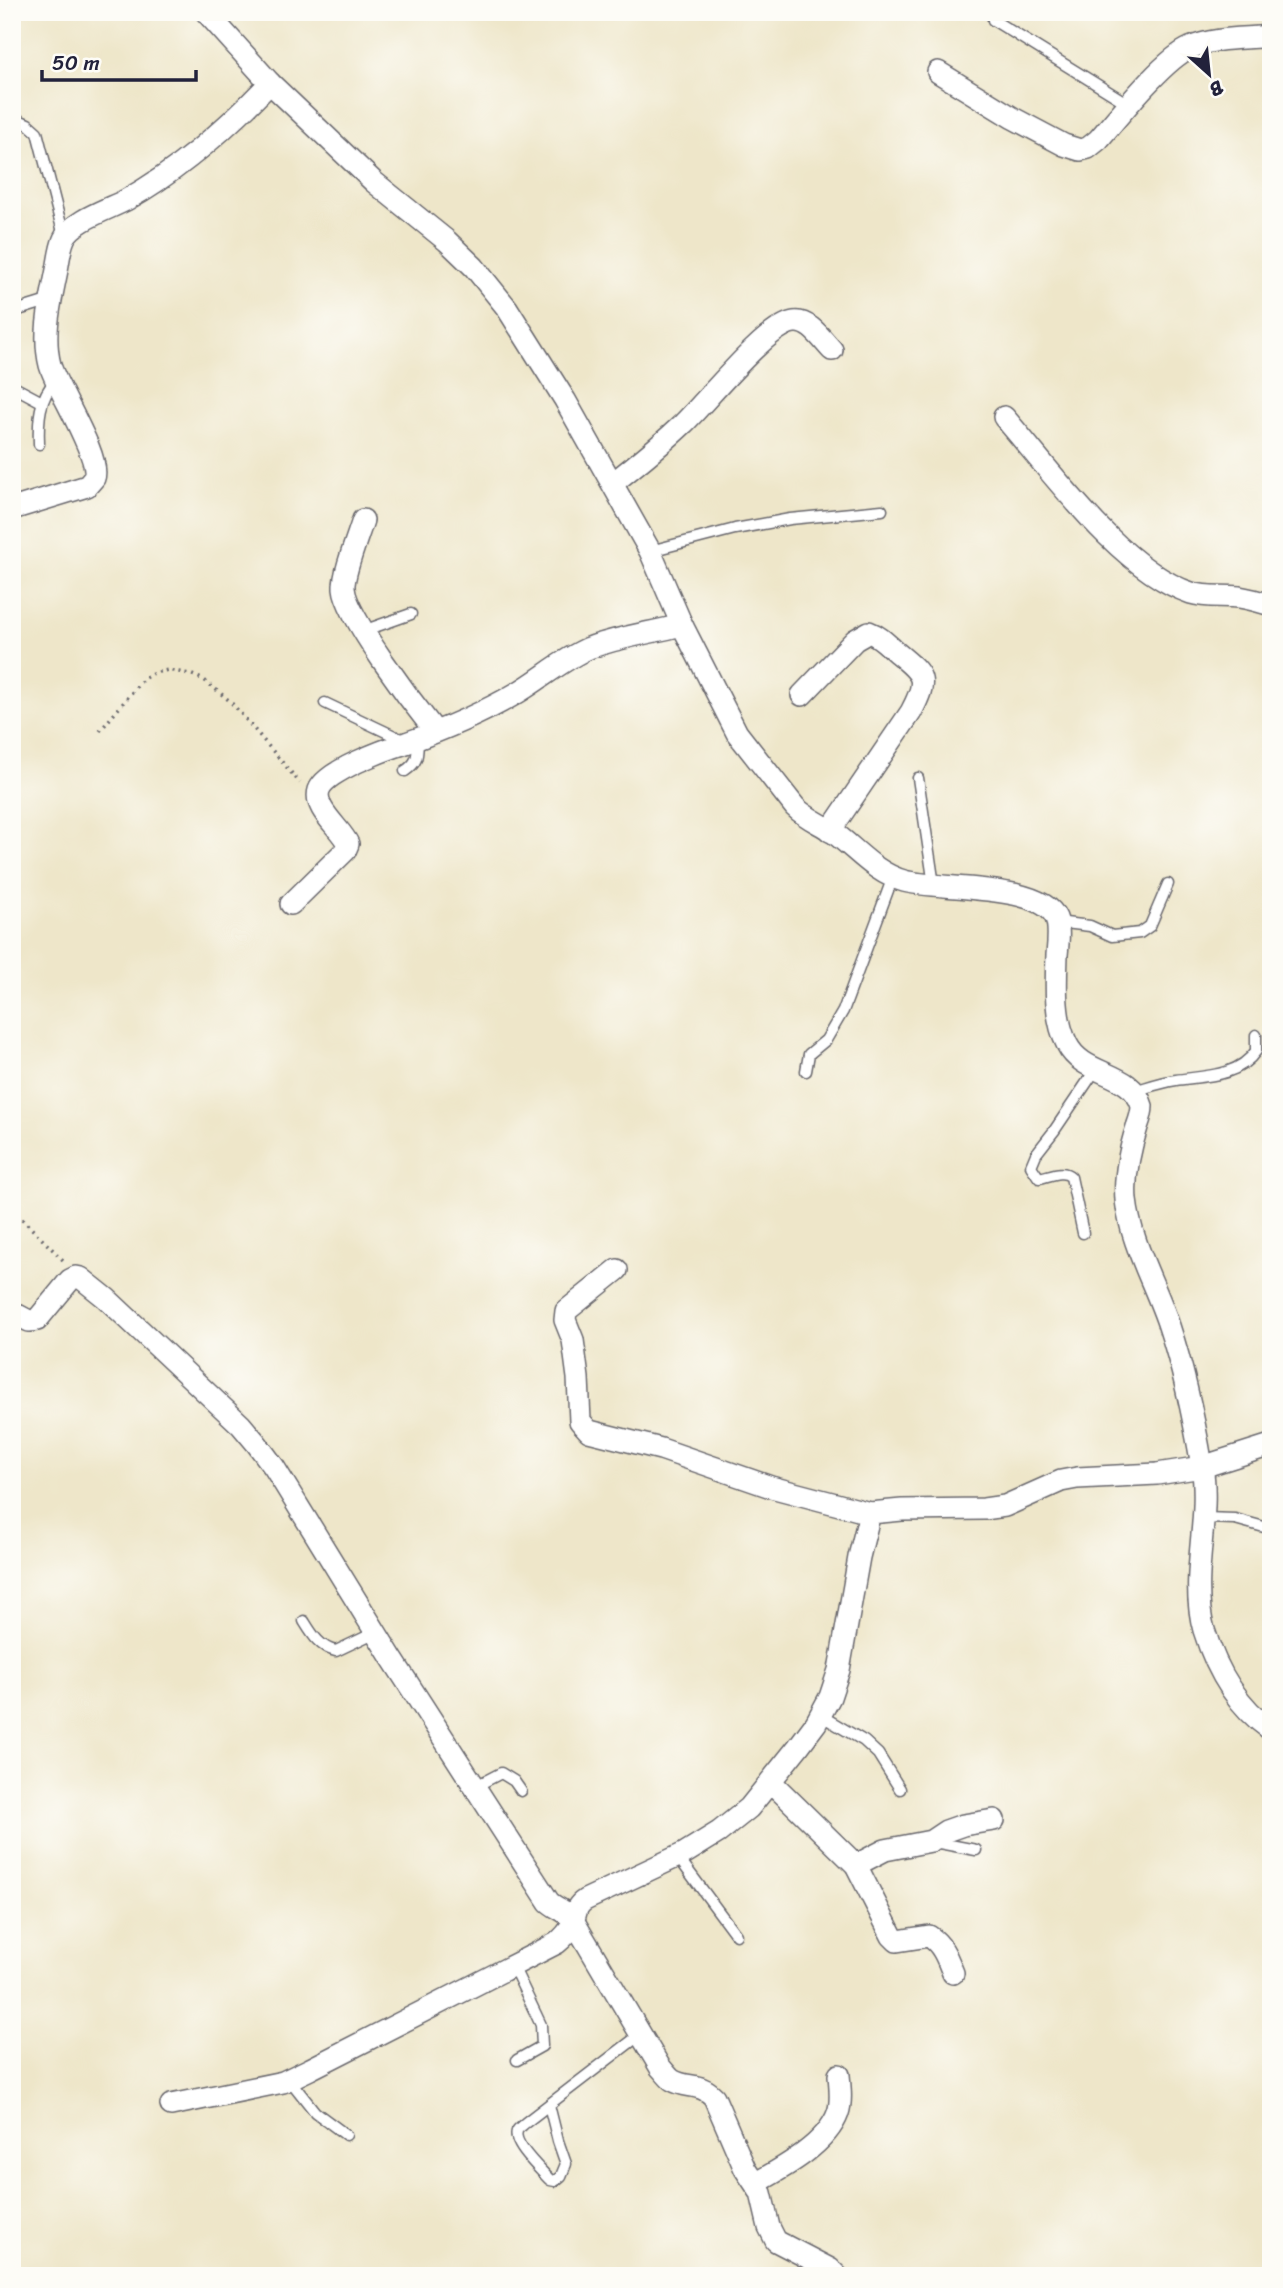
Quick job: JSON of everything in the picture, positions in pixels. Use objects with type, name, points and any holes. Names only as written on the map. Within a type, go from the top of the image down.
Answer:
[{"type":"street","points":[[206,12],[270,83],[374,183],[447,241],[474,267],[507,308],[565,401],[650,551],[682,625],[737,733],[795,807],[892,877],[906,882],[1025,896],[1048,908],[1057,922],[1057,989],[1061,1031],[1073,1054],[1083,1063],[1117,1078],[1134,1091],[1141,1101],[1142,1111],[1126,1179],[1130,1220],[1151,1284],[1169,1325],[1185,1384],[1202,1467],[1204,1518],[1200,1579],[1201,1618],[1213,1656],[1229,1687],[1271,1730]]},
{"type":"street","points":[[938,72],[1013,118],[1064,145],[1080,150],[1088,148],[1098,140],[1168,63],[1189,48],[1209,42],[1271,36]]},
{"type":"street","points":[[12,509],[87,486],[94,478],[95,468],[83,435],[50,364],[47,338],[51,300],[65,237],[78,223],[146,189],[179,167],[246,109],[270,83]]},
{"type":"street","points":[[613,483],[682,425],[734,368],[780,328],[793,322],[806,323],[832,350]]},
{"type":"street","points":[[1004,417],[1078,503],[1128,555],[1167,582],[1191,593],[1239,597],[1271,605]]},
{"type":"street","points":[[363,520],[344,587],[348,604],[419,737]]},
{"type":"street","points":[[291,904],[345,851],[348,844],[319,804],[318,794],[321,786],[347,767],[385,748],[461,721],[515,694],[585,650],[608,641],[682,625]]},
{"type":"street","points":[[802,695],[855,640],[869,632],[877,635],[914,666],[920,675],[921,694],[911,712],[830,831]]},
{"type":"street","points":[[617,1270],[566,1311],[565,1320],[573,1340],[580,1420],[585,1428],[598,1434],[661,1449],[771,1487],[870,1513],[984,1509],[1005,1506],[1061,1481],[1157,1474],[1202,1467],[1271,1445]]},
{"type":"street","points":[[12,1312],[29,1321],[37,1320],[70,1280],[81,1278],[106,1298],[241,1425],[274,1467],[549,1902],[558,1910],[569,1914],[573,1920],[660,2067],[672,2080],[708,2090],[714,2097],[745,2169],[756,2183],[776,2241],[830,2269],[837,2276]]},
{"type":"street","points":[[172,2105],[253,2090],[289,2079],[513,1966],[564,1937],[578,1904],[678,1857],[737,1818],[771,1782],[830,1697],[839,1670],[859,1557],[870,1513]]},
{"type":"street","points":[[771,1782],[856,1865],[892,1936],[897,1941],[929,1936],[945,1952],[953,1973]]},
{"type":"street","points":[[856,1865],[886,1850],[931,1841],[962,1825],[994,1820]]},
{"type":"street","points":[[756,2183],[791,2163],[812,2146],[834,2122],[839,2110],[839,2075]]},
{"type":"lane","points":[[993,20],[1130,104]]},
{"type":"lane","points":[[12,117],[28,124],[37,132],[65,237]]},
{"type":"lane","points":[[12,312],[51,300]]},
{"type":"lane","points":[[39,444],[38,426],[42,402],[56,380]]},
{"type":"lane","points":[[12,386],[42,402]]},
{"type":"lane","points":[[650,551],[735,529],[882,510]]},
{"type":"lane","points":[[363,631],[411,614]]},
{"type":"lane","points":[[325,703],[419,737],[415,764],[405,771]]},
{"type":"lane","points":[[918,778],[934,885]]},
{"type":"lane","points":[[806,1071],[809,1054],[825,1040],[843,1011],[892,877]]},
{"type":"lane","points":[[1057,922],[1090,926],[1112,936],[1140,933],[1150,926],[1168,884]]},
{"type":"lane","points":[[1134,1091],[1152,1085],[1237,1069],[1256,1051],[1256,1035]]},
{"type":"lane","points":[[1083,1233],[1071,1177],[1060,1172],[1039,1178],[1031,1166],[1036,1154],[1096,1069]]},
{"type":"lane","points":[[1204,1518],[1235,1519],[1264,1527]]},
{"type":"lane","points":[[304,1621],[323,1647],[330,1650],[336,1650],[376,1632]]},
{"type":"lane","points":[[820,1715],[864,1741],[878,1754],[900,1789]]},
{"type":"lane","points":[[476,1786],[501,1773],[514,1781],[521,1791]]},
{"type":"lane","points":[[931,1841],[976,1850]]},
{"type":"lane","points":[[678,1857],[736,1935]]},
{"type":"lane","points":[[513,1966],[541,2025],[542,2036],[542,2046],[517,2060]]},
{"type":"lane","points":[[549,2105],[566,2164],[564,2172],[555,2181],[550,2180],[519,2144],[517,2129],[641,2034]]},
{"type":"lane","points":[[289,2079],[315,2112],[346,2135]]},
{"type":"path","points":[[100,731],[143,679],[168,670],[190,674],[204,680],[230,701],[297,781],[304,785],[321,786]]},
{"type":"path","points":[[12,1209],[81,1278]]}]
